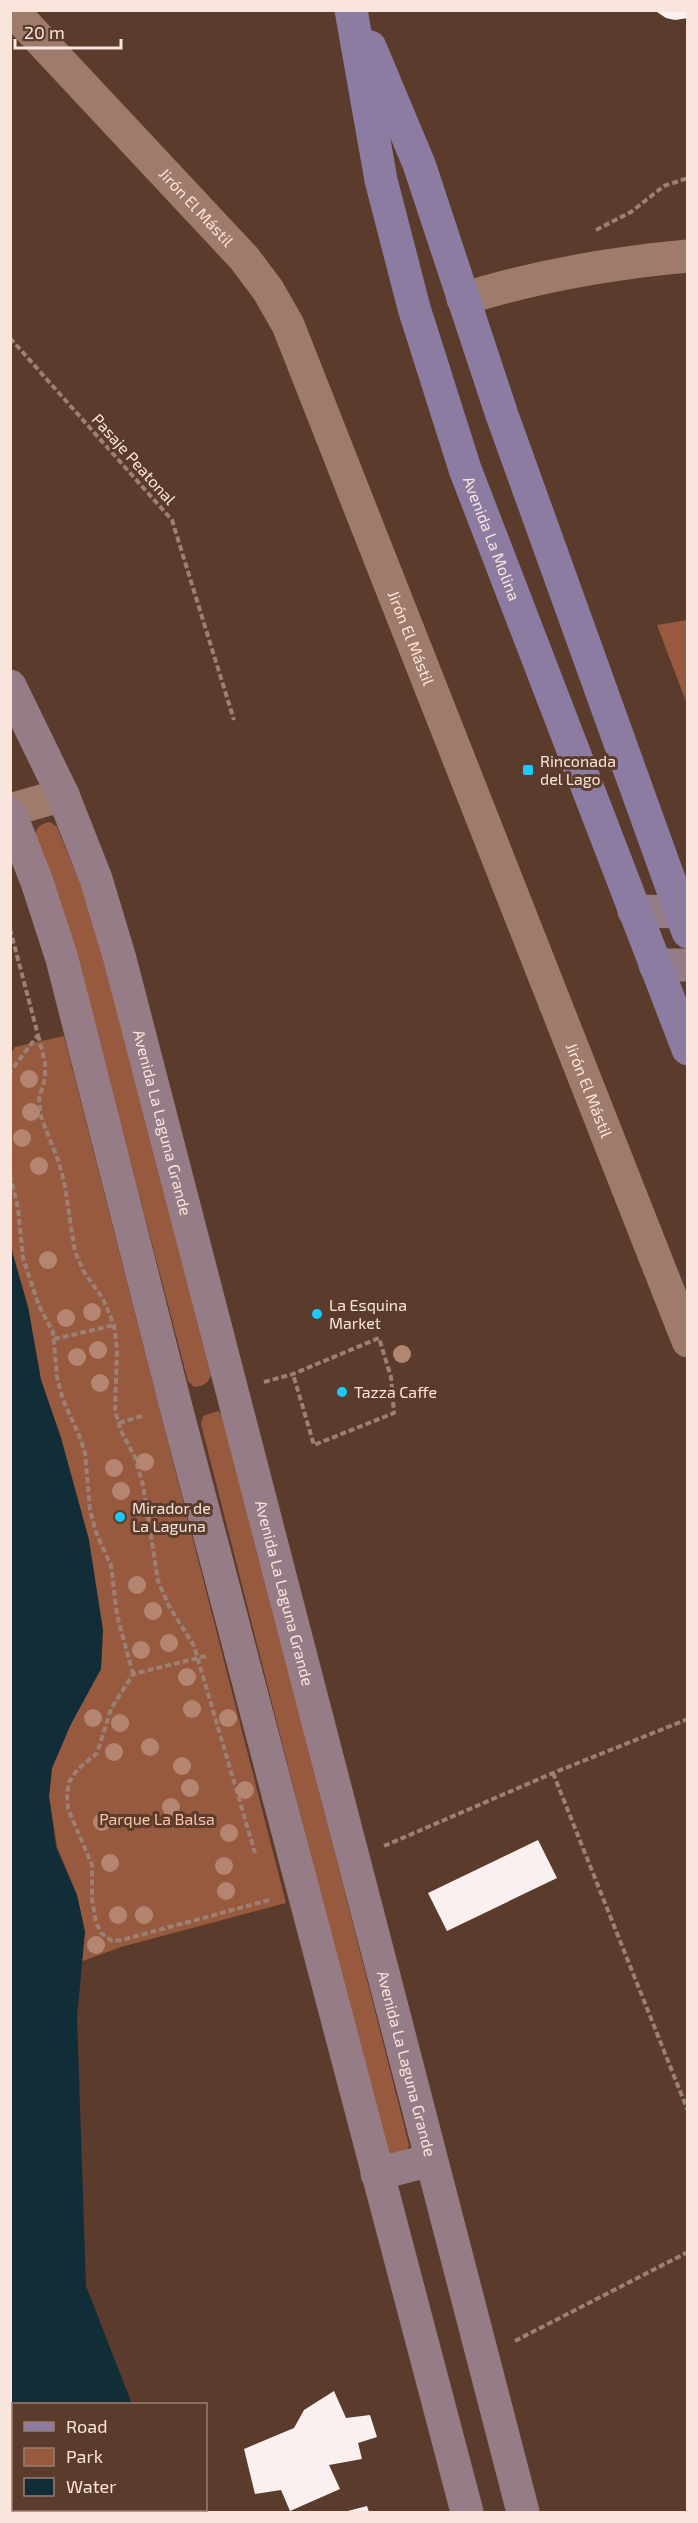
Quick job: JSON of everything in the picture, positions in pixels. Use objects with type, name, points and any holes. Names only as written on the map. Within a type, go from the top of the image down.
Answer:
[{"type":"main road","name":"Avenida La Molina","points":[[352,10],[381,71],[419,164],[502,415],[685,919]]},
{"type":"main road","name":"Avenida La Molina","points":[[352,10],[381,180],[417,319],[465,469],[687,1049]]},
{"type":"street","name":"Jirón El Mástil","points":[[12,10],[244,258],[268,290],[288,326],[687,1341]]},
{"type":"street","points":[[463,299],[502,287],[577,271],[687,256]]},
{"type":"street","name":"Avenida La Laguna Grande","points":[[10,686],[63,795],[96,879],[120,959],[523,2512]]},
{"type":"street","points":[[63,795],[10,811],[37,882],[62,959],[239,1647],[466,2512]]},
{"type":"street","points":[[634,911],[685,919]]},
{"type":"street","points":[[655,965],[687,965]]},
{"type":"street","points":[[377,2174],[431,2160]]},
{"type":"path","points":[[593,231],[631,212],[664,186],[687,177]]},
{"type":"path","name":"Pasaje Peatonal","points":[[10,338],[172,520],[234,720]]},
{"type":"path","points":[[10,929],[45,1062],[45,1079],[39,1098],[41,1117],[64,1181],[75,1252],[84,1272],[103,1299],[114,1325],[117,1350],[115,1411],[135,1457],[143,1485],[158,1581],[198,1658],[256,1858]]},
{"type":"path","points":[[10,1072],[38,1035]]},
{"type":"path","points":[[10,1175],[18,1208],[23,1258],[36,1298],[54,1339],[57,1377],[63,1400],[80,1435],[85,1453],[90,1510],[96,1532],[111,1566],[117,1615],[133,1674]]},
{"type":"path","points":[[54,1339],[153,1315]]},
{"type":"path","points":[[256,1385],[293,1374],[379,1338],[391,1377],[394,1413],[314,1444],[293,1374]]},
{"type":"path","points":[[119,1423],[150,1414]]},
{"type":"path","points":[[239,1647],[133,1674],[111,1709],[97,1753],[69,1782],[68,1809],[93,1865],[92,1899],[96,1922],[101,1933],[112,1941],[122,1940],[303,1891]]},
{"type":"path","points":[[353,1859],[553,1773],[687,1719]]},
{"type":"path","points":[[553,1773],[687,2112]]},
{"type":"path","points":[[267,1889],[270,1900]]},
{"type":"path","points":[[482,2358],[687,2252]]},
{"type":"green space","points":[[688,620],[687,704],[657,625]]},
{"type":"green space","points":[[50,822],[57,827],[82,888],[103,954],[211,1375],[207,1382],[200,1386],[194,1387],[188,1381],[78,961],[35,837],[39,826]]},
{"type":"green space","name":"Parque La Balsa","points":[[64,1036],[286,1903],[121,1947],[80,1962],[85,1932],[77,1895],[57,1847],[49,1796],[52,1768],[70,1726],[89,1540],[61,1438],[41,1380],[28,1307],[11,1246],[10,1055],[15,1047]]},
{"type":"green space","points":[[218,1411],[224,1417],[409,2145],[407,2152],[392,2156],[386,2151],[201,1424],[203,1416]]},
{"type":"water","points":[[10,1246],[28,1307],[41,1380],[61,1438],[89,1540],[103,1630],[101,1669],[70,1726],[52,1768],[49,1796],[56,1847],[77,1895],[85,1932],[77,2017],[86,2286],[132,2403],[12,2403],[12,2511],[160,2512],[11,2512]]},
{"type":"building","points":[[654,10],[688,10],[688,18],[675,20],[666,18]]},
{"type":"building","points":[[538,1840],[557,1878],[447,1931],[428,1893]]},
{"type":"building","points":[[334,2391],[346,2418],[370,2415],[377,2437],[358,2443],[362,2459],[329,2465],[340,2489],[290,2511],[281,2490],[255,2494],[244,2449],[294,2428],[304,2410]]},
{"type":"building","points":[[367,2506],[369,2512],[344,2512]]},
{"type":"place","name":"Rinconada del Lago","points":[[528,770]]},
{"type":"place","name":"La Esquina Market","points":[[317,1314]]},
{"type":"place","name":"Tazza Caffe","points":[[342,1392]]},
{"type":"place","name":"Mirador de La Laguna","points":[[120,1517]]}]
